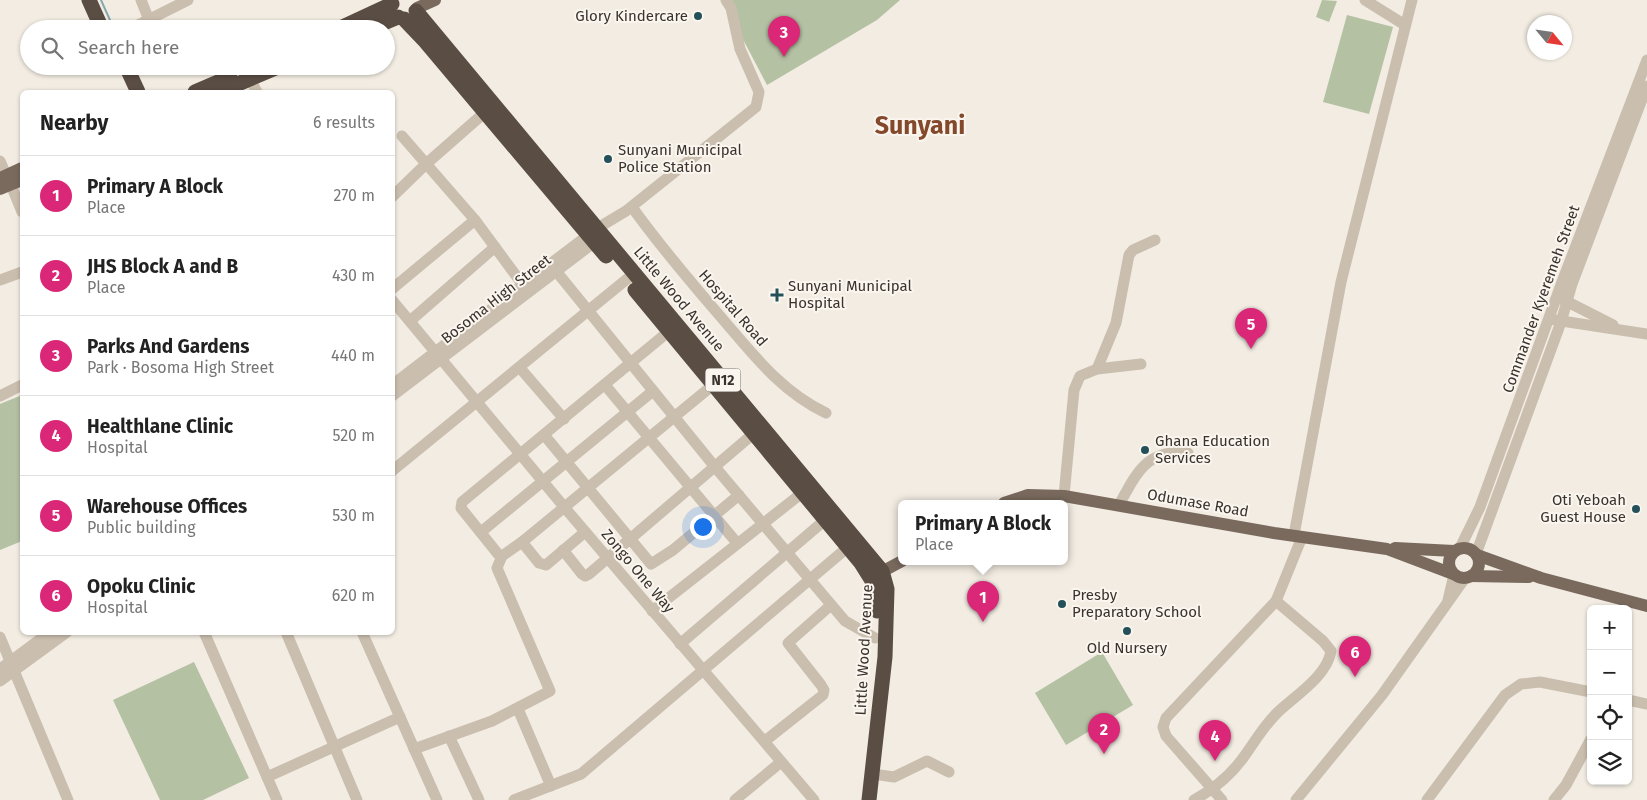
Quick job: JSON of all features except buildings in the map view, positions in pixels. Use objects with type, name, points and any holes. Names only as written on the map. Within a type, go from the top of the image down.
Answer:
[{"type":"highway","points":[[89,0],[98,20]]},
{"type":"highway","points":[[97,0],[105,20]]},
{"type":"highway","points":[[364,20],[402,7]]},
{"type":"highway","points":[[382,20],[402,7]]},
{"type":"highway","name":"Little Wood Avenue","points":[[402,7],[424,40],[489,108],[877,574],[887,589],[884,657],[869,800]]},
{"type":"highway","points":[[122,75],[129,90]]},
{"type":"highway","points":[[130,75],[137,90]]},
{"type":"highway","points":[[204,90],[254,79]]},
{"type":"highway","points":[[225,90],[254,79]]},
{"type":"highway","name":"Little Wood Avenue","points":[[595,236],[626,280],[668,332],[683,340]]},
{"type":"highway","name":"Little Wood Avenue","points":[[698,358],[713,385],[753,434],[848,547],[877,574],[878,602],[860,800]]},
{"type":"main road","points":[[402,7],[436,0]]},
{"type":"main road","points":[[8,181],[20,170]]},
{"type":"main road","name":"Odumase Road","points":[[1013,500],[1028,495],[1064,496],[1298,536],[1387,549],[1461,576],[1541,578]]},
{"type":"main road","name":"Odumase Road","points":[[1387,549],[1409,547],[1457,550]]},
{"type":"main road","points":[[1469,548],[1476,554],[1478,567],[1461,576],[1449,560],[1457,550],[1469,548]]},
{"type":"main road","name":"Odumase Road","points":[[1476,554],[1619,604],[1647,606]]},
{"type":"main road","points":[[877,574],[898,563]]},
{"type":"street","points":[[141,0],[149,20],[173,3],[188,0]]},
{"type":"street","name":"Bosoma High Street","points":[[395,383],[440,356],[556,271],[614,220],[756,107],[759,92],[740,49],[731,8],[726,0]]},
{"type":"street","points":[[1365,0],[1405,25]]},
{"type":"street","points":[[1222,800],[1166,736],[1163,727],[1166,718],[1276,601],[1298,536],[1340,282],[1412,0]]},
{"type":"street","name":"Commander Kyeremeh Street","points":[[1476,554],[1560,322],[1562,299],[1644,76],[1647,60]]},
{"type":"street","name":"Commander Kyeremeh Street","points":[[1457,550],[1480,507],[1549,318],[1562,299],[1647,86]]},
{"type":"street","points":[[395,194],[489,108]]},
{"type":"street","points":[[402,136],[475,220],[523,285]]},
{"type":"street","points":[[0,161],[20,208]]},
{"type":"street","name":"Hospital Road","points":[[632,206],[670,258],[759,361],[792,394],[804,403],[826,413]]},
{"type":"street","points":[[395,287],[475,220]]},
{"type":"street","name":"Bosoma High Street","points":[[395,394],[523,285],[595,236]]},
{"type":"street","points":[[1097,369],[1116,323],[1129,255],[1133,250],[1155,240]]},
{"type":"street","points":[[410,320],[495,247]]},
{"type":"street","points":[[556,271],[738,495],[810,578],[844,622],[875,638]]},
{"type":"street","points":[[0,280],[20,273]]},
{"type":"street","points":[[395,469],[478,403],[626,280]]},
{"type":"street","points":[[1562,299],[1619,328]]},
{"type":"street","name":"Zongo One Way","points":[[395,303],[585,532],[814,800]]},
{"type":"street","points":[[1549,318],[1560,322],[1619,328],[1647,334]]},
{"type":"street","points":[[502,556],[461,508],[462,502],[522,455],[668,332]]},
{"type":"street","points":[[1064,496],[1074,390],[1080,376],[1097,369],[1140,364]]},
{"type":"street","points":[[520,368],[564,419]]},
{"type":"street","points":[[605,384],[737,543]]},
{"type":"street","points":[[414,749],[518,709],[550,691],[497,568],[502,556],[565,508],[673,416],[713,385]]},
{"type":"street","points":[[0,396],[20,386]]},
{"type":"street","points":[[481,532],[653,391]]},
{"type":"street","points":[[563,550],[585,576],[753,434]]},
{"type":"street","points":[[545,436],[651,564],[673,550],[738,495]]},
{"type":"street","points":[[1120,506],[1144,463],[1170,451],[1188,453]]},
{"type":"street","points":[[652,611],[802,492]]},
{"type":"street","points":[[680,644],[825,520]]},
{"type":"street","points":[[522,542],[543,565],[585,532]]},
{"type":"street","points":[[514,800],[581,774],[848,547]]},
{"type":"street","points":[[1296,800],[1382,695],[1448,600],[1457,591],[1461,576]]},
{"type":"street","points":[[1194,800],[1213,790],[1243,758],[1275,715],[1318,674],[1330,657],[1331,651],[1323,641],[1276,601]]},
{"type":"street","points":[[764,741],[823,695],[824,690],[821,685],[788,644],[831,605]]},
{"type":"street","points":[[0,681],[13,665],[47,635]]},
{"type":"street","points":[[0,669],[13,665],[62,635]]},
{"type":"street","points":[[205,635],[277,800]]},
{"type":"street","points":[[287,635],[357,800]]},
{"type":"street","points":[[363,635],[436,800]]},
{"type":"street","points":[[0,637],[68,800]]},
{"type":"street","points":[[1427,800],[1505,695],[1516,687],[1522,684],[1540,682],[1587,691]]},
{"type":"street","points":[[1632,701],[1647,704]]},
{"type":"street","points":[[518,709],[551,786]]},
{"type":"street","points":[[267,777],[400,717]]},
{"type":"street","points":[[449,736],[478,800]]},
{"type":"street","points":[[1554,800],[1566,785],[1590,740]]},
{"type":"street","points":[[873,774],[894,777],[927,761],[949,772]]},
{"type":"street","points":[[735,800],[781,762]]},
{"type":"green space","points":[[728,0],[900,0],[877,20],[767,85],[737,28]]},
{"type":"green space","points":[[1322,0],[1337,1],[1329,22],[1316,17]]},
{"type":"green space","points":[[1347,15],[1393,27],[1369,114],[1323,102]]},
{"type":"green space","points":[[20,396],[20,542],[0,550],[0,404]]},
{"type":"green space","points":[[1102,652],[1133,705],[1066,745],[1035,693]]},
{"type":"green space","points":[[194,662],[249,778],[203,800],[160,800],[113,700]]},
{"type":"waterway","points":[[101,0],[110,20]]},
{"type":"place","name":"Glory Kindercare","points":[[698,16]]},
{"type":"place","name":"Parks And Gardens","points":[[784,57]]},
{"type":"place","name":"Sunyani Municipal Police Station","points":[[608,159]]},
{"type":"place","name":"Sunyani Municipal Hospital","points":[[777,295]]},
{"type":"place","name":"Warehouse Offices","points":[[1251,349]]},
{"type":"place","name":"Ghana Education Services","points":[[1145,450]]},
{"type":"place","name":"Oti Yeboah Guest House","points":[[1636,509]]},
{"type":"place","name":"Presby Preparatory School","points":[[1062,604]]},
{"type":"place","name":"Primary A Block","points":[[983,622]]},
{"type":"place","name":"Old Nursery","points":[[1127,631]]},
{"type":"place","name":"Opoku Clinic","points":[[1355,677]]},
{"type":"place","name":"JHS Block A and B","points":[[1104,754]]},
{"type":"place","name":"Healthlane Clinic","points":[[1215,761]]},
{"type":"district","name":"Sunyani","points":[[920,125]]}]
